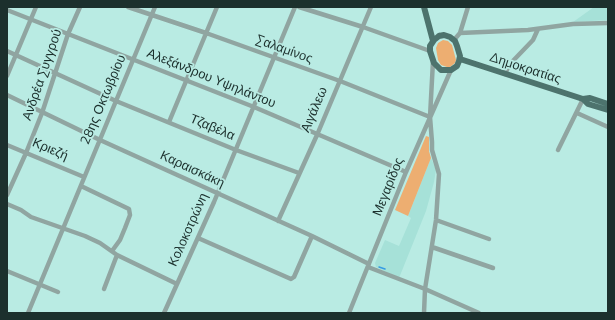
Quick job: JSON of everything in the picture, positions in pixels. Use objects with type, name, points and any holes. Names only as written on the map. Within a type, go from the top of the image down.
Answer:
[{"type":"main road","points":[[424,7],[433,41]]},
{"type":"main road","points":[[444,35],[454,40],[460,58],[457,66],[451,70],[441,70],[436,67],[430,51],[433,41],[437,37],[444,35]]},
{"type":"main road","name":"Δημοκρατίας","points":[[460,58],[583,99],[590,98],[608,104]]},
{"type":"main road","name":"Δημοκρατίας","points":[[583,99],[588,104],[608,110]]},
{"type":"street","points":[[7,76],[36,7]]},
{"type":"street","name":"Ανδρέα Συγγρού","points":[[7,195],[42,113],[54,73],[68,34],[80,7]]},
{"type":"street","name":"Σαλαμίνος","points":[[128,7],[340,81],[430,117]]},
{"type":"street","name":"28ης Οκτωβρίου","points":[[28,313],[155,7]]},
{"type":"street","points":[[169,122],[217,7]]},
{"type":"street","name":"Κολοκοτρώνη","points":[[164,313],[236,150],[295,7]]},
{"type":"street","points":[[299,7],[364,27],[430,51]]},
{"type":"street","name":"Αιγάλεω","points":[[278,221],[364,27],[371,7]]},
{"type":"street","points":[[454,40],[460,33],[468,7]]},
{"type":"street","name":"Αλεξάνδρου Υψηλάντου","points":[[7,10],[254,107],[406,172]]},
{"type":"street","points":[[460,33],[538,29],[572,24],[608,23]]},
{"type":"street","points":[[505,74],[508,65],[533,40],[538,29]]},
{"type":"street","name":"Τζαβέλα","points":[[7,51],[116,101],[236,150],[299,173]]},
{"type":"street","points":[[424,313],[425,289],[436,220],[439,174],[432,150],[430,117],[433,61]]},
{"type":"street","name":"Μεγαρίδος","points":[[349,313],[406,172],[451,70]]},
{"type":"street","name":"Καραισκάκη","points":[[7,95],[100,140],[312,236],[369,266],[479,313]]},
{"type":"street","points":[[558,150],[583,99]]},
{"type":"street","points":[[577,113],[608,127]]},
{"type":"street","name":"Κριεζή","points":[[7,144],[84,177]]},
{"type":"street","points":[[81,186],[129,209],[130,214],[125,228],[120,240],[112,251]]},
{"type":"street","points":[[7,204],[21,210],[31,217],[85,236],[117,255],[178,284]]},
{"type":"street","points":[[436,220],[489,239]]},
{"type":"street","points":[[198,238],[291,279],[294,277],[312,236]]},
{"type":"street","points":[[432,247],[493,268]]},
{"type":"street","points":[[104,289],[117,255]]},
{"type":"street","points":[[7,271],[58,292]]},
{"type":"shaded area","points":[[594,7],[608,7],[608,20],[573,22]]},
{"type":"shaded area","points":[[443,40],[448,41],[452,45],[456,60],[450,67],[441,65],[438,60],[436,48],[438,43]]},
{"type":"shaded area","points":[[426,136],[429,137],[429,151],[431,158],[408,216],[395,210]]},
{"type":"shaded area","points":[[431,158],[436,170],[434,182],[426,211],[399,278],[376,267],[375,263],[385,240],[399,246],[411,218],[408,216]]},
{"type":"waterway","points":[[379,267],[385,269]]}]
